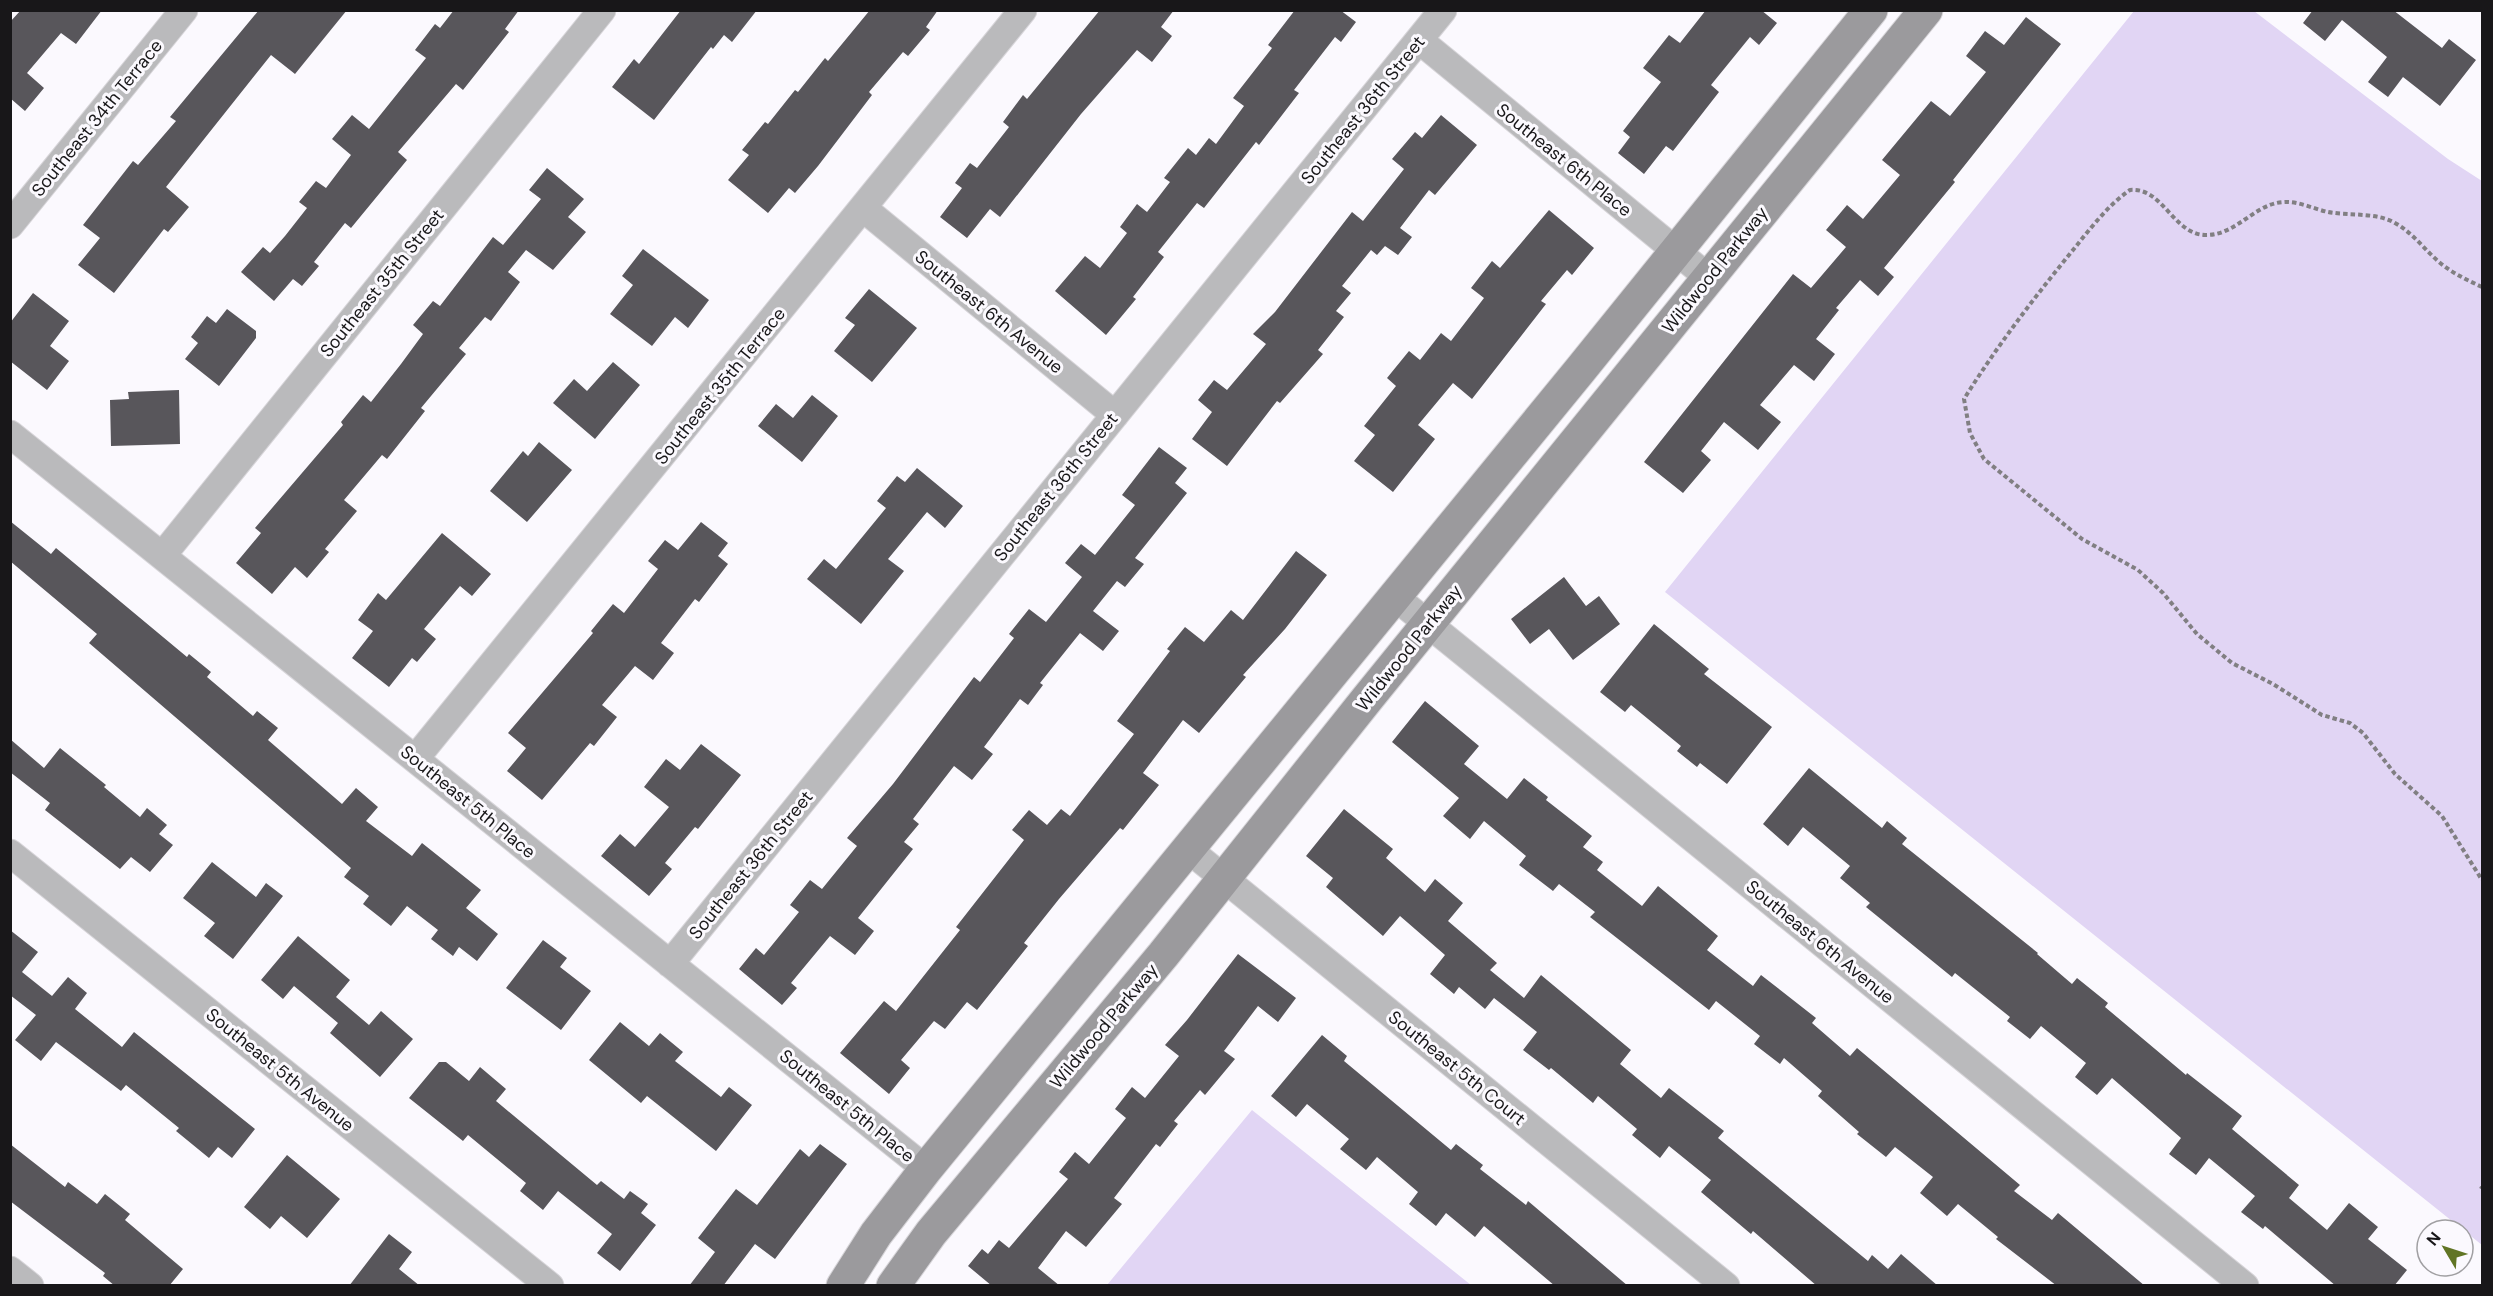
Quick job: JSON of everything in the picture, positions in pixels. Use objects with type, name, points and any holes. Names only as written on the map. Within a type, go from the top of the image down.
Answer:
[{"type":"street","name":"Southeast 34th Terrace","points":[[10,225],[184,10]]},
{"type":"street","name":"Southeast 35th Street","points":[[162,556],[602,10]]},
{"type":"street","name":"Southeast 35th Terrace","points":[[415,759],[1023,10]]},
{"type":"street","name":"Southeast 36th Street","points":[[670,964],[1443,10]]},
{"type":"street","points":[[843,1286],[876,1234],[926,1168],[1189,850],[1871,10]]},
{"type":"street","name":"Wildwood Parkway","points":[[893,1286],[931,1233],[1224,879],[1926,10]]},
{"type":"street","name":"Southeast 6th Place","points":[[1419,40],[1709,278]]},
{"type":"street","name":"Southeast 6th Avenue","points":[[863,208],[1115,415]]},
{"type":"street","name":"Southeast 5th Place","points":[[10,434],[926,1168]]},
{"type":"street","name":"Southeast 6th Avenue","points":[[1395,597],[2245,1286]]},
{"type":"street","name":"Southeast 5th Court","points":[[1189,850],[1726,1286]]},
{"type":"street","name":"Southeast 5th Avenue","points":[[10,853],[550,1286]]},
{"type":"street","points":[[10,1270],[30,1286]]},
{"type":"path","points":[[2482,287],[2457,275],[2439,262],[2409,233],[2393,222],[2328,212],[2285,201],[2271,205],[2222,232],[2204,235],[2189,230],[2149,193],[2130,190],[2113,204],[2051,276],[1992,353],[1964,399],[1970,432],[1984,459],[2082,539],[2138,570],[2163,593],[2197,634],[2232,663],[2273,684],[2322,715],[2350,723],[2363,733],[2395,774],[2442,816],[2482,880]]},
{"type":"shaded area","points":[[2134,11],[2254,11],[2448,159],[2482,181],[2482,1245],[2475,1239],[2475,1218],[2448,1218],[1665,592]]},
{"type":"shaded area","points":[[1252,1110],[1471,1285],[1107,1285]]},
{"type":"building","points":[[21,10],[102,10],[76,44],[61,33],[27,73],[44,88],[25,111],[10,98],[10,22]]},
{"type":"building","points":[[259,10],[347,10],[295,74],[271,55],[166,187],[189,207],[168,232],[164,229],[114,293],[78,265],[100,238],[83,225],[133,161],[138,165],[176,121],[170,117]]},
{"type":"building","points":[[454,10],[519,10],[505,29],[509,32],[463,90],[456,84],[398,152],[407,160],[351,228],[345,223],[314,262],[319,266],[302,286],[293,279],[274,301],[241,272],[263,247],[270,253],[307,208],[299,202],[316,181],[326,188],[351,155],[332,139],[352,115],[369,129],[426,58],[415,50],[435,24],[440,28]]},
{"type":"building","points":[[681,10],[757,10],[732,42],[724,35],[713,49],[711,47],[654,120],[612,87],[634,59],[639,64]]},
{"type":"building","points":[[870,10],[938,10],[926,27],[930,30],[908,56],[903,52],[869,92],[872,95],[818,166],[795,193],[789,188],[768,213],[728,180],[749,155],[742,150],[765,122],[768,124],[795,90],[798,92],[825,58],[828,61]]},
{"type":"building","points":[[1100,10],[1174,10],[1161,27],[1172,36],[1152,62],[1137,50],[1081,114],[1000,217],[990,209],[967,238],[940,217],[962,188],[955,183],[970,163],[977,168],[1009,127],[1003,122],[1023,95],[1027,99]]},
{"type":"building","points":[[1295,10],[1340,10],[1356,22],[1341,42],[1335,37],[1294,90],[1299,93],[1259,145],[1256,142],[1204,208],[1197,203],[1158,252],[1164,257],[1133,297],[1136,299],[1106,335],[1055,291],[1085,256],[1100,268],[1127,233],[1120,227],[1137,204],[1147,212],[1170,182],[1164,178],[1188,148],[1196,155],[1209,138],[1216,144],[1244,106],[1233,98],[1272,48],[1268,45]]},
{"type":"building","points":[[1706,10],[1761,10],[1777,23],[1759,45],[1750,37],[1711,85],[1719,92],[1673,151],[1666,146],[1644,174],[1618,153],[1630,137],[1623,131],[1661,82],[1643,68],[1669,35],[1680,43]]},
{"type":"building","points":[[2313,10],[2393,10],[2442,48],[2449,39],[2476,60],[2440,106],[2403,77],[2388,97],[2368,82],[2387,57],[2342,20],[2325,41],[2303,23]]},
{"type":"building","points":[[2026,17],[2061,44],[1953,180],[1955,182],[1884,268],[1894,277],[1878,296],[1860,280],[1836,308],[1839,310],[1816,339],[1835,354],[1814,381],[1794,365],[1760,405],[1781,422],[1758,450],[1724,422],[1701,451],[1711,460],[1683,493],[1644,462],[1793,274],[1811,288],[1846,247],[1826,230],[1847,205],[1863,219],[1900,175],[1882,160],[1931,101],[1950,116],[1986,72],[1966,56],[1985,31],[2004,45]]},
{"type":"building","points":[[1441,115],[1477,145],[1435,195],[1429,190],[1400,228],[1412,237],[1398,255],[1385,246],[1377,255],[1371,250],[1342,286],[1351,293],[1336,311],[1344,317],[1318,350],[1323,354],[1280,403],[1277,401],[1227,466],[1192,439],[1212,412],[1198,400],[1214,380],[1227,390],[1266,344],[1253,334],[1275,312],[1352,212],[1363,221],[1404,169],[1392,159],[1415,132],[1422,138]]},
{"type":"building","points":[[547,168],[584,199],[568,217],[586,232],[553,270],[526,250],[508,272],[520,282],[491,321],[485,317],[459,348],[466,354],[421,408],[425,411],[387,459],[382,455],[344,500],[357,511],[325,549],[329,552],[307,578],[295,567],[272,594],[236,563],[261,533],[255,528],[343,425],[341,422],[363,395],[371,402],[401,364],[423,334],[413,325],[433,301],[440,306],[493,237],[503,245],[541,199],[529,190]]},
{"type":"building","points":[[1549,210],[1594,248],[1572,275],[1567,270],[1541,301],[1546,304],[1472,399],[1453,383],[1418,425],[1435,439],[1393,492],[1354,461],[1375,435],[1364,426],[1396,386],[1387,378],[1409,351],[1420,360],[1441,333],[1451,341],[1484,298],[1471,288],[1492,261],[1500,268]]},
{"type":"building","points":[[643,249],[709,300],[688,328],[675,317],[652,346],[610,314],[633,285],[622,276]]},
{"type":"building","points":[[869,289],[917,328],[872,382],[834,351],[855,325],[845,318]]},
{"type":"building","points":[[33,293],[69,321],[50,346],[69,361],[47,390],[10,361],[10,323]]},
{"type":"building","points":[[227,309],[256,331],[256,338],[219,386],[185,359],[198,343],[191,337],[207,316],[216,323]]},
{"type":"building","points":[[613,362],[640,385],[595,439],[553,403],[574,379],[587,391]]},
{"type":"building","points":[[179,390],[180,444],[111,446],[110,400],[129,399],[128,392]]},
{"type":"building","points":[[812,395],[838,416],[802,462],[758,426],[776,404],[793,418]]},
{"type":"building","points":[[539,442],[572,470],[527,522],[490,491],[523,451],[528,456]]},
{"type":"building","points":[[1159,447],[1187,468],[1175,483],[1187,493],[1135,558],[1144,564],[1125,587],[1117,581],[1093,611],[1119,631],[1103,651],[1080,633],[1040,683],[1043,685],[1028,705],[1020,699],[984,747],[993,754],[972,780],[954,766],[913,819],[919,824],[904,842],[913,849],[858,918],[874,931],[855,955],[830,936],[791,983],[797,988],[782,1005],[739,969],[756,948],[764,955],[799,912],[790,905],[810,880],[822,889],[857,846],[847,838],[893,784],[974,677],[980,682],[1014,638],[1009,634],[1029,609],[1046,622],[1082,577],[1065,563],[1081,544],[1095,555],[1135,505],[1122,495]]},
{"type":"building","points":[[917,468],[963,506],[945,528],[927,512],[888,559],[904,571],[861,624],[807,579],[824,559],[836,569],[886,508],[877,501],[897,476],[905,482]]},
{"type":"building","points":[[10,521],[51,554],[56,548],[187,657],[189,654],[211,672],[207,677],[253,716],[257,711],[278,728],[268,740],[342,804],[356,788],[378,807],[366,821],[412,856],[422,843],[481,890],[466,908],[498,934],[477,961],[459,947],[453,956],[431,939],[438,930],[407,906],[391,926],[363,904],[369,896],[344,877],[351,868],[89,643],[97,634],[10,561]]},
{"type":"building","points":[[701,522],[728,543],[718,556],[728,564],[699,602],[695,599],[661,643],[674,653],[653,680],[635,666],[602,705],[617,717],[594,746],[590,743],[542,800],[507,771],[526,748],[508,733],[593,633],[591,631],[613,604],[624,613],[658,569],[648,561],[665,540],[678,550]]},
{"type":"building","points":[[442,533],[491,574],[472,596],[460,586],[424,629],[436,639],[417,662],[412,658],[389,687],[352,658],[373,631],[358,620],[378,593],[386,600]]},
{"type":"building","points":[[1296,551],[1327,575],[1285,629],[1243,675],[1246,677],[1199,733],[1183,720],[1143,773],[1159,785],[1123,830],[1120,828],[1059,899],[1024,943],[1028,946],[977,1010],[967,1002],[945,1029],[934,1021],[901,1060],[910,1068],[889,1094],[840,1053],[884,1001],[896,1011],[960,930],[956,927],[1024,840],[1012,830],[1029,810],[1047,825],[1061,809],[1070,816],[1134,734],[1117,721],[1170,651],[1167,649],[1185,627],[1204,642],[1231,610],[1243,620]]},
{"type":"building","points":[[1564,577],[1586,606],[1599,596],[1620,624],[1573,660],[1549,629],[1530,644],[1511,619]]},
{"type":"building","points":[[1654,624],[1709,669],[1704,674],[1772,727],[1727,784],[1700,763],[1697,767],[1677,751],[1681,746],[1631,705],[1625,712],[1600,692]]},
{"type":"building","points":[[1425,701],[1479,746],[1464,764],[1507,799],[1524,778],[1548,797],[1546,800],[1592,836],[1583,847],[1603,862],[1597,870],[1642,906],[1658,886],[1718,936],[1707,950],[1753,986],[1761,975],[1816,1018],[1812,1023],[1850,1056],[1857,1048],[2020,1185],[2014,1191],[2052,1220],[2058,1213],[2145,1286],[2057,1286],[1996,1239],[1998,1237],[1958,1204],[1947,1216],[1920,1193],[1933,1177],[1895,1147],[1886,1157],[1857,1134],[1859,1132],[1818,1096],[1822,1091],[1784,1058],[1780,1064],[1754,1044],[1760,1036],[1716,1001],[1709,1010],[1590,917],[1595,912],[1559,884],[1553,891],[1519,865],[1526,856],[1484,821],[1470,839],[1443,816],[1459,798],[1392,742]]},
{"type":"building","points":[[10,739],[44,768],[60,748],[106,785],[104,787],[140,817],[147,808],[167,825],[159,834],[173,845],[150,872],[131,857],[120,869],[45,810],[50,803],[10,772]]},
{"type":"building","points":[[701,744],[741,775],[698,829],[695,827],[665,863],[672,869],[649,896],[601,856],[620,834],[635,847],[669,807],[644,787],[666,759],[680,770]]},
{"type":"building","points":[[1809,768],[1882,828],[1887,821],[1907,838],[1902,844],[2038,953],[2072,984],[2077,978],[2108,1003],[2105,1007],[2186,1075],[2187,1073],[2242,1116],[2232,1129],[2299,1185],[2289,1198],[2327,1230],[2349,1203],[2378,1227],[2368,1239],[2407,1270],[2394,1286],[2336,1286],[2265,1226],[2263,1229],[2241,1212],[2255,1196],[2209,1158],[2196,1175],[2169,1154],[2181,1138],[2112,1078],[2097,1095],[2075,1077],[2086,1063],[2041,1026],[2030,1039],[2007,1021],[2010,1017],[1955,973],[1952,977],[1866,907],[1870,903],[1840,878],[1850,866],[1803,827],[1788,846],[1763,824]]},
{"type":"building","points":[[1344,809],[1393,849],[1386,858],[1425,892],[1435,879],[1463,903],[1448,921],[1497,963],[1490,970],[1524,998],[1541,975],[1631,1050],[1620,1064],[1661,1098],[1669,1088],[1724,1131],[1718,1138],[1868,1261],[1872,1255],[1888,1269],[1901,1254],[1938,1286],[1817,1286],[1753,1231],[1751,1234],[1701,1192],[1711,1180],[1669,1146],[1660,1158],[1632,1135],[1637,1129],[1598,1096],[1593,1103],[1551,1068],[1549,1070],[1523,1050],[1537,1032],[1494,998],[1485,1009],[1459,987],[1454,994],[1430,974],[1445,955],[1400,916],[1383,936],[1326,887],[1333,878],[1306,856]]},
{"type":"building","points":[[212,862],[256,897],[266,883],[283,896],[233,959],[204,936],[215,923],[183,898]]},
{"type":"building","points":[[10,930],[38,952],[22,972],[52,996],[68,977],[87,993],[75,1009],[122,1047],[134,1032],[255,1129],[232,1158],[218,1147],[209,1158],[176,1131],[179,1128],[126,1085],[121,1091],[56,1042],[41,1061],[15,1040],[36,1015],[10,995]]},
{"type":"building","points":[[298,936],[350,980],[336,997],[369,1025],[381,1011],[413,1039],[380,1077],[330,1033],[338,1023],[294,986],[283,999],[261,980]]},
{"type":"building","points":[[543,940],[567,958],[560,967],[591,991],[561,1030],[506,988]]},
{"type":"building","points":[[1238,954],[1296,998],[1278,1022],[1258,1006],[1224,1051],[1235,1059],[1205,1095],[1200,1090],[1174,1121],[1178,1124],[1160,1147],[1156,1144],[1114,1198],[1122,1204],[1086,1247],[1066,1231],[1038,1268],[1060,1286],[992,1286],[968,1266],[982,1249],[988,1254],[999,1240],[1009,1248],[1068,1179],[1059,1172],[1075,1152],[1089,1164],[1126,1118],[1115,1109],[1132,1087],[1145,1098],[1179,1056],[1165,1045]]},
{"type":"building","points":[[620,1022],[649,1046],[660,1033],[683,1052],[675,1061],[721,1097],[729,1087],[752,1105],[716,1151],[647,1096],[641,1103],[589,1060]]},
{"type":"building","points":[[1322,1035],[1347,1056],[1344,1061],[1451,1150],[1456,1144],[1483,1165],[1480,1169],[1526,1205],[1528,1201],[1628,1286],[1555,1286],[1484,1226],[1475,1237],[1446,1213],[1436,1226],[1409,1204],[1418,1192],[1377,1157],[1366,1170],[1340,1149],[1349,1139],[1307,1104],[1296,1117],[1271,1096]]},
{"type":"building","points":[[439,1062],[446,1062],[469,1081],[480,1067],[506,1089],[496,1101],[597,1185],[601,1181],[624,1199],[630,1191],[648,1204],[641,1213],[656,1225],[620,1271],[597,1253],[612,1234],[558,1191],[543,1210],[520,1191],[526,1183],[468,1135],[463,1141],[409,1098]]},
{"type":"building","points":[[10,1144],[65,1187],[68,1182],[97,1204],[105,1194],[130,1214],[125,1220],[183,1269],[169,1286],[115,1286],[103,1276],[105,1273],[10,1201]]},
{"type":"building","points":[[820,1144],[847,1164],[775,1259],[755,1244],[723,1286],[689,1286],[715,1252],[698,1238],[736,1189],[757,1205],[800,1149],[809,1157]]},
{"type":"building","points":[[287,1155],[340,1199],[307,1238],[281,1216],[270,1229],[244,1207]]},
{"type":"building","points":[[389,1234],[412,1252],[399,1269],[420,1286],[349,1286]]}]
